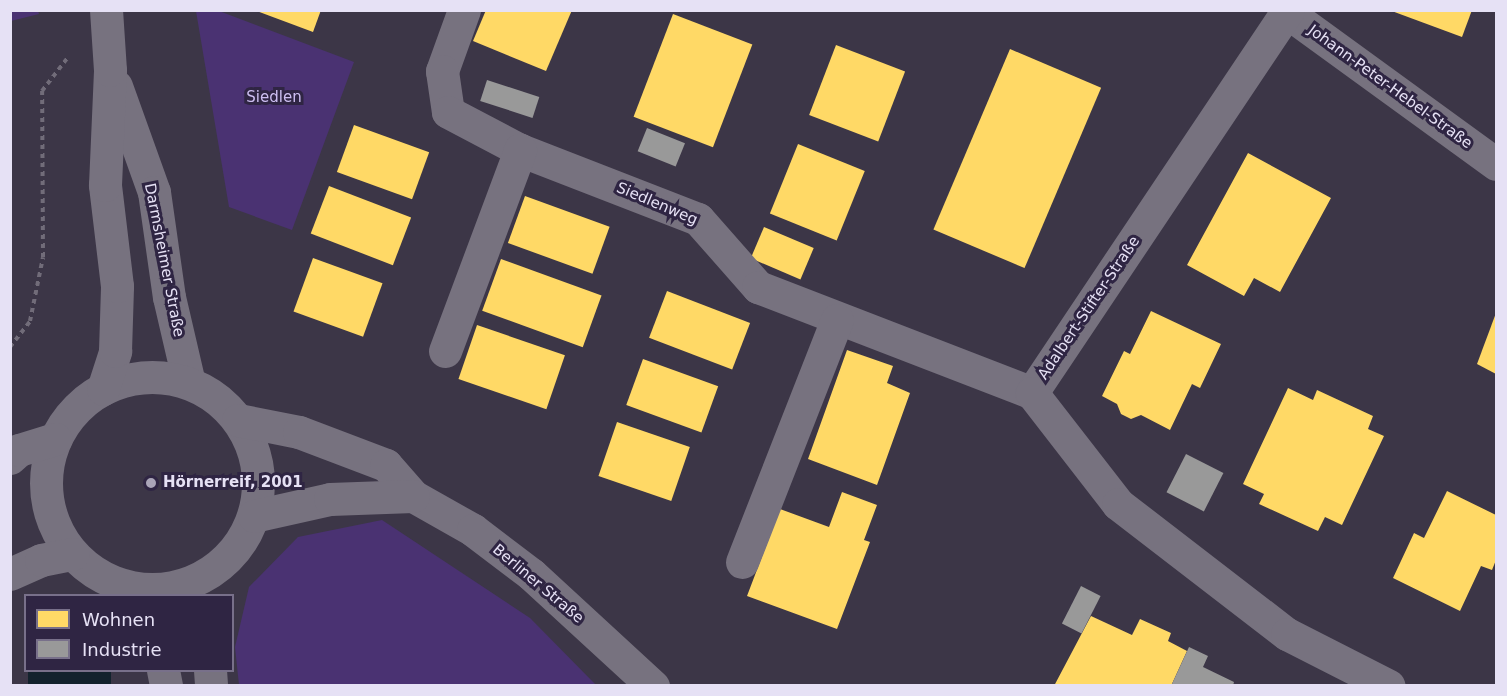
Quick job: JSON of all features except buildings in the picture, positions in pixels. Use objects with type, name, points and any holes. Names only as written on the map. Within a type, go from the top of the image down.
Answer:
[{"type":"street","name":"Darmsheimer Straße","points":[[103,389],[116,351],[117,297],[105,185],[110,70],[106,10]]},
{"type":"street","name":"Siedlenweg","points":[[464,10],[442,71],[448,112],[520,150],[698,219],[758,287],[837,320],[1032,393]]},
{"type":"street","name":"Johann-Peter-Hebel-Straße","points":[[1286,11],[1497,164]]},
{"type":"street","name":"Adalbert-Stifter-Straße","points":[[1286,11],[1032,393],[1118,504],[1287,634],[1389,686]]},
{"type":"street","name":"Darmsheimer Straße","points":[[110,70],[154,192],[169,297],[189,383]]},
{"type":"street","points":[[445,351],[520,150]]},
{"type":"street","points":[[742,562],[837,320]]},
{"type":"street","points":[[145,376],[189,383],[216,398],[238,420],[251,442],[258,466],[254,516],[234,552],[203,587],[126,591],[87,568],[72,554],[58,534],[49,511],[46,487],[55,439],[67,419],[103,389],[145,376]]},
{"type":"street","name":"Berliner Straße","points":[[238,420],[299,432],[386,465],[413,496],[473,530],[531,574],[653,686]]},
{"type":"street","points":[[10,458],[19,450],[55,439]]},
{"type":"street","points":[[254,516],[330,498],[413,496]]},
{"type":"street","points":[[10,574],[41,561],[72,554]]},
{"type":"path","points":[[10,347],[30,321],[43,257],[42,91],[76,46]]},
{"type":"green space","points":[[10,11],[38,11],[39,14],[11,21]]},
{"type":"green space","name":"Siedlen","points":[[196,11],[219,11],[354,62],[292,230],[229,207]]},
{"type":"green space","points":[[382,520],[530,618],[596,685],[239,685],[235,647],[249,587],[298,537]]},
{"type":"water","points":[[28,672],[111,672],[111,686],[28,686]]},
{"type":"place","name":"Hörnerreif, 2001","points":[[151,483]]}]
